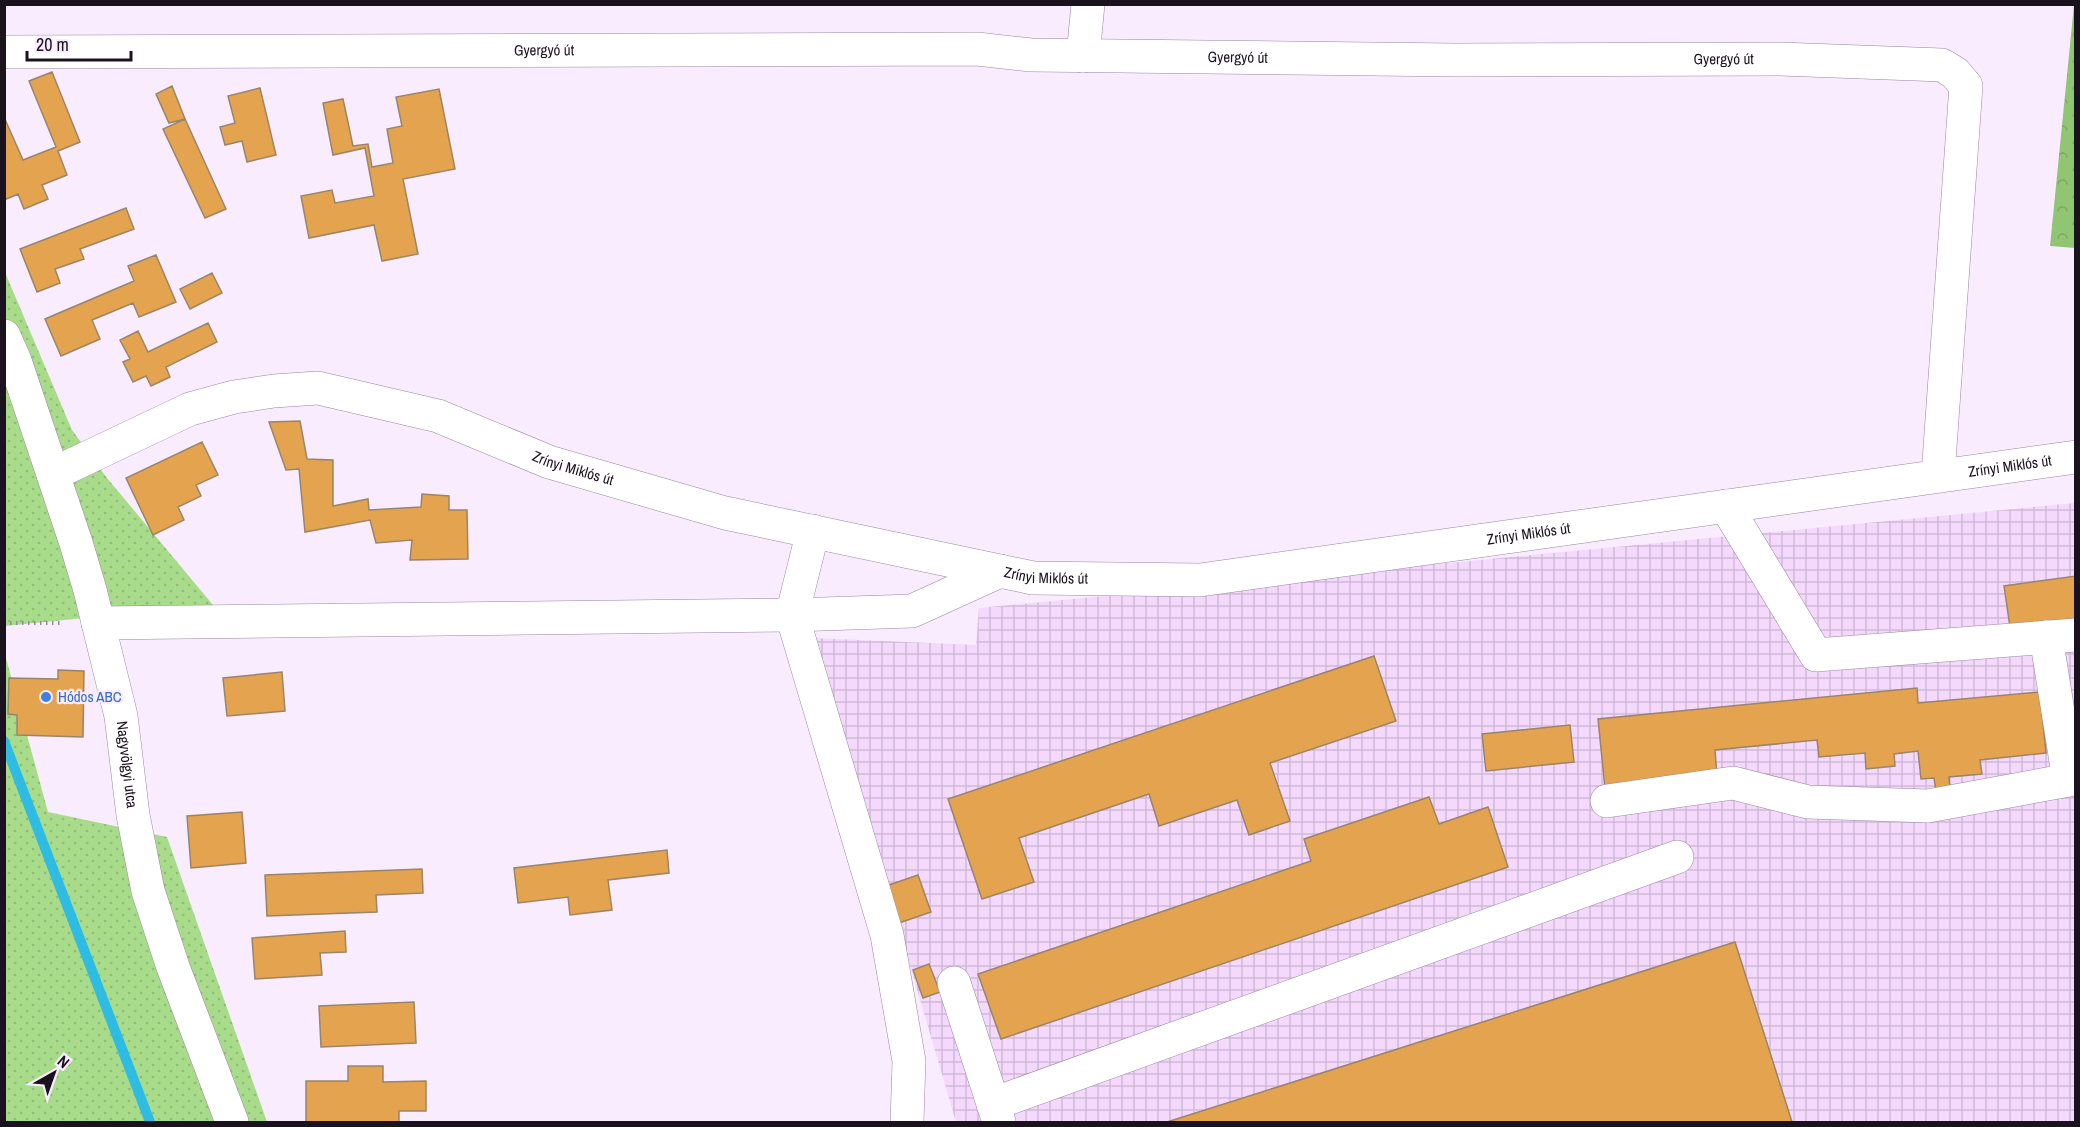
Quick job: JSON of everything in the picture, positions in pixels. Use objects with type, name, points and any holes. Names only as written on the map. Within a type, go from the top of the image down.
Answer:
[{"type":"street","points":[[1083,56],[1088,4]]},
{"type":"street","name":"Gyergyó út","points":[[4,52],[977,49],[1031,56],[1455,60],[1780,59],[1942,65],[1966,86],[1938,475]]},
{"type":"street","name":"Nagyvölgyi utca","points":[[4,336],[15,361],[76,543],[98,622],[121,716],[133,815],[148,891],[173,967],[232,1122]]},
{"type":"street","name":"Zrínyi Miklós út","points":[[53,474],[190,409],[234,397],[318,388],[438,416],[549,462],[725,513],[1033,578],[1200,580],[1938,475],[2076,458]]},
{"type":"street","points":[[1607,801],[1733,783],[1808,802],[1928,806],[2068,780],[2061,636],[1816,655],[1726,506]]},
{"type":"street","points":[[813,531],[792,615],[887,934],[909,1061],[908,1122]]},
{"type":"street","points":[[98,622],[792,615],[912,611],[1000,571]]},
{"type":"street","points":[[954,983],[996,1113],[1677,856]]},
{"type":"path","points":[[4,623],[98,622]]},
{"type":"shaded area","points":[[2075,503],[2075,1122],[956,1122],[814,638],[976,645],[979,608]]},
{"type":"green space","points":[[2074,5],[2076,5],[2075,248],[2050,246]]},
{"type":"green space","points":[[4,270],[72,430],[107,478],[213,605],[5,626]]},
{"type":"green space","points":[[4,651],[48,812],[167,837],[267,1122],[5,1122]]},
{"type":"building","points":[[52,72],[80,142],[58,151],[67,175],[42,185],[48,199],[24,209],[18,194],[4,200],[4,117],[23,160],[56,147],[29,81]]},
{"type":"building","points":[[172,86],[185,119],[169,123],[156,94]]},
{"type":"building","points":[[260,88],[276,155],[247,162],[242,141],[225,145],[220,127],[235,123],[228,96]]},
{"type":"building","points":[[439,89],[455,169],[403,179],[418,254],[382,261],[374,225],[309,238],[301,196],[332,190],[335,203],[374,196],[365,148],[333,155],[323,103],[343,99],[353,146],[368,144],[372,167],[393,163],[387,129],[402,126],[396,97]]},
{"type":"building","points":[[185,119],[226,209],[205,218],[163,129]]},
{"type":"building","points":[[126,208],[134,229],[80,249],[84,259],[55,269],[60,283],[37,292],[20,249]]},
{"type":"building","points":[[156,255],[176,302],[139,317],[133,303],[92,320],[100,339],[61,356],[45,319],[134,281],[128,266]]},
{"type":"building","points":[[212,273],[222,293],[190,309],[180,289]]},
{"type":"building","points":[[208,323],[217,342],[166,367],[170,377],[151,386],[146,376],[133,382],[123,362],[130,359],[120,340],[138,331],[148,352]]},
{"type":"building","points":[[300,421],[307,459],[333,460],[333,506],[368,499],[369,510],[421,507],[422,494],[449,496],[449,510],[467,510],[468,559],[410,560],[412,540],[376,543],[370,520],[305,532],[299,469],[286,470],[269,422]]},
{"type":"building","points":[[202,442],[218,475],[196,485],[201,496],[178,507],[184,520],[153,535],[126,478]]},
{"type":"building","points":[[2076,576],[2076,625],[2011,634],[2004,586]]},
{"type":"building","points":[[1374,656],[1396,721],[1270,763],[1290,821],[1249,835],[1237,800],[1159,826],[1149,794],[1019,838],[1034,882],[982,899],[948,799]]},
{"type":"building","name":"Hódos ABC","points":[[58,670],[84,671],[83,737],[17,735],[17,715],[8,714],[9,678],[58,679]]},
{"type":"building","points":[[282,672],[285,711],[227,716],[223,678]]},
{"type":"building","points":[[1917,688],[1918,703],[2040,692],[2046,753],[1980,760],[1982,774],[1949,777],[1950,790],[1936,792],[1934,778],[1921,779],[1918,751],[1894,754],[1895,766],[1866,769],[1865,753],[1819,757],[1817,740],[1715,750],[1717,776],[1605,788],[1598,719]]},
{"type":"building","points":[[1570,725],[1574,762],[1486,771],[1482,734]]},
{"type":"building","points":[[1429,797],[1439,824],[1488,807],[1508,867],[1001,1039],[978,974],[1311,861],[1304,839]]},
{"type":"building","points":[[242,812],[246,863],[191,868],[187,816]]},
{"type":"building","points":[[667,850],[669,873],[608,880],[612,910],[570,915],[568,897],[518,903],[514,868]]},
{"type":"building","points":[[422,869],[423,893],[376,895],[377,912],[267,916],[265,875]]},
{"type":"building","points":[[918,875],[931,912],[896,924],[883,887]]},
{"type":"building","points":[[345,931],[346,952],[320,953],[322,975],[255,979],[252,938]]},
{"type":"building","points":[[1735,942],[1792,1122],[1167,1122]]},
{"type":"building","points":[[929,964],[940,992],[923,998],[913,970]]},
{"type":"building","points":[[414,1002],[416,1043],[321,1047],[319,1006]]},
{"type":"building","points":[[348,1066],[383,1066],[383,1082],[426,1081],[426,1111],[399,1111],[399,1122],[306,1122],[306,1081],[348,1081]]},
{"type":"waterway","points":[[4,741],[150,1122]]},
{"type":"place","name":"Hódos ABC","points":[[46,697]]}]
